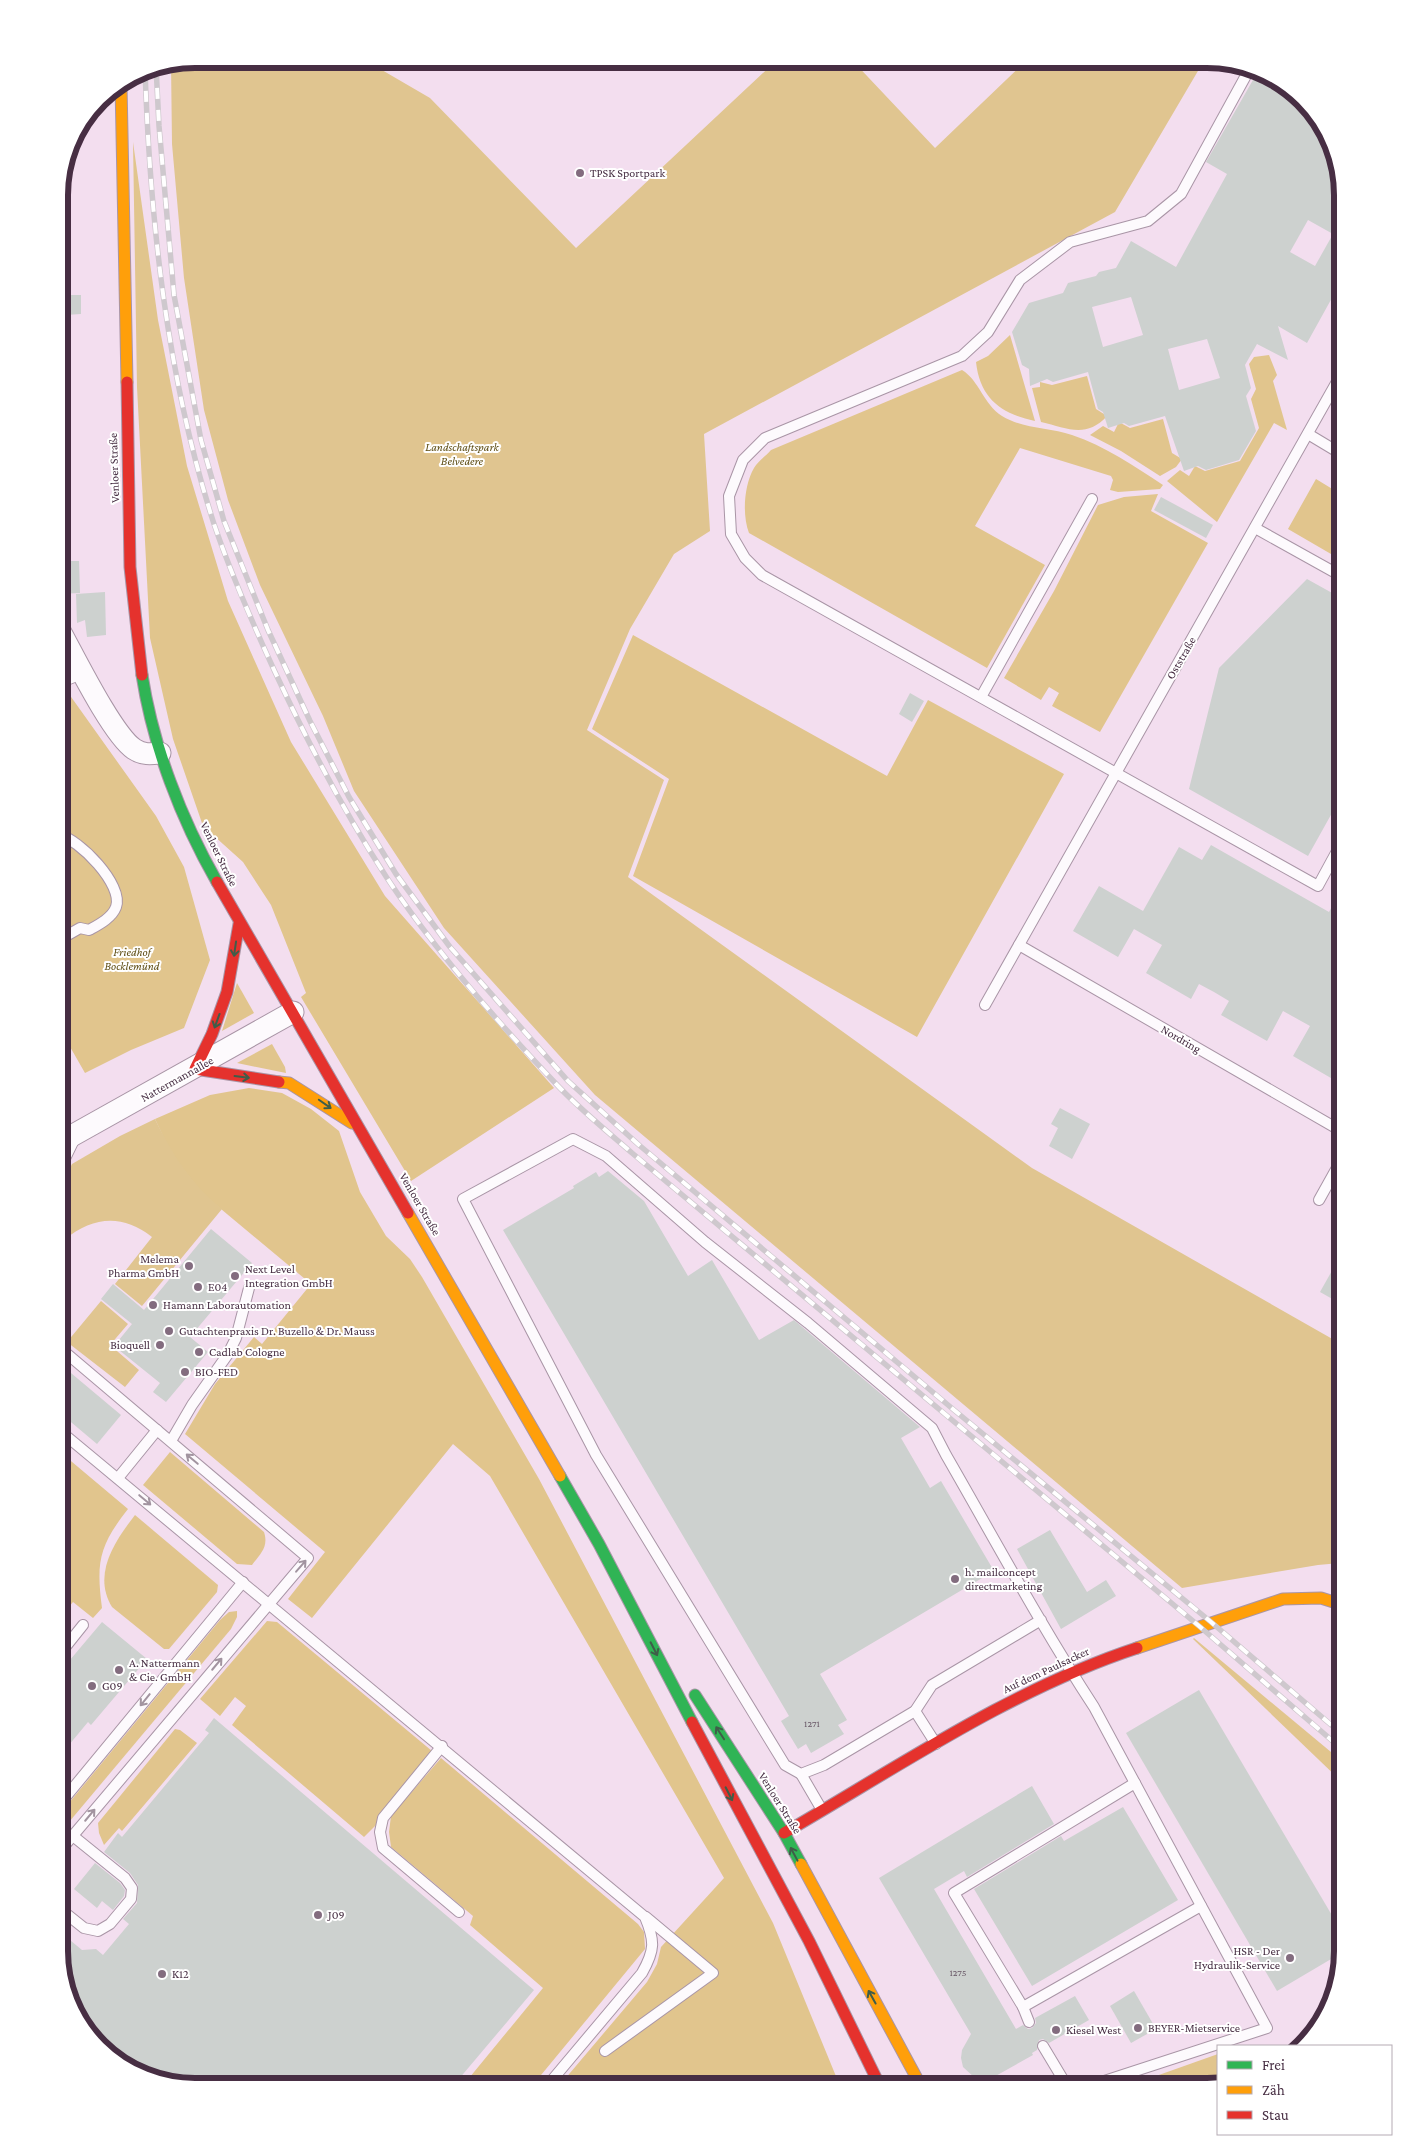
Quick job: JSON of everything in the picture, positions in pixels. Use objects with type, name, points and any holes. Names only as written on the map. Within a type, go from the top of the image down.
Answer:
[{"type":"main road","name":"Venloer Straße","points":[[121,91],[130,567],[135,630],[143,684],[160,752],[208,866],[239,924],[293,1012],[599,1544],[758,1849],[809,1940],[876,2078]]},
{"type":"main road","points":[[239,924],[227,992],[212,1034],[195,1069],[289,1083],[359,1128]]},
{"type":"main road","name":"Venloer Straße","points":[[599,1544],[674,1661]]},
{"type":"main road","name":"Auf dem Paulsacker","points":[[758,1849],[1013,1700],[1071,1672],[1161,1639],[1284,1599],[1310,1597],[1334,1601]]},
{"type":"main road","name":"Venloer Straße","points":[[689,1686],[784,1833],[916,2078]]},
{"type":"street","points":[[68,645],[116,729],[134,749],[147,754],[160,752]]},
{"type":"street","name":"Nattermannallee","points":[[68,1138],[195,1069],[293,1012]]},
{"type":"lane","points":[[1247,74],[1181,194],[1148,221],[1070,242],[1020,280],[988,332],[962,356],[765,438],[743,460],[729,496],[732,534],[745,558],[762,575],[1318,886],[1334,857]]},
{"type":"lane","name":"Oststraße","points":[[985,1005],[1334,387]]},
{"type":"lane","points":[[1308,434],[1334,450]]},
{"type":"lane","points":[[980,697],[1092,499]]},
{"type":"lane","points":[[1255,528],[1334,573]]},
{"type":"lane","points":[[68,679],[84,673]]},
{"type":"lane","points":[[68,837],[104,871],[116,894],[116,907],[105,920],[89,930],[80,928],[68,935]]},
{"type":"lane","name":"Nordring","points":[[1019,945],[1334,1127]]},
{"type":"lane","points":[[68,1153],[78,1132]]},
{"type":"lane","points":[[823,1810],[801,1774],[785,1765],[596,1455],[463,1199],[573,1139],[606,1156],[705,1242],[808,1323],[932,1428],[946,1456],[1071,1672],[1094,1707],[1268,2028],[1114,2078]]},
{"type":"lane","points":[[1319,1200],[1334,1172]]},
{"type":"lane","points":[[171,1441],[192,1405],[228,1354],[236,1338],[249,1288]]},
{"type":"lane","points":[[68,1355],[308,1558],[68,1842]]},
{"type":"lane","points":[[118,1478],[157,1430]]},
{"type":"lane","points":[[68,1437],[269,1602],[713,1973],[606,2051]]},
{"type":"lane","points":[[68,1793],[243,1582]]},
{"type":"lane","points":[[801,1774],[824,1765],[915,1711],[932,1685],[1041,1620]]},
{"type":"lane","points":[[68,1644],[84,1625]]},
{"type":"lane","points":[[915,1711],[936,1744]]},
{"type":"lane","points":[[442,1746],[383,1818],[380,1832],[383,1848],[459,1912]]},
{"type":"lane","points":[[1029,2022],[1023,2007],[954,1893],[1135,1783]]},
{"type":"lane","points":[[68,1915],[84,1928],[98,1931],[110,1924],[131,1899],[132,1888],[125,1878],[73,1836]]},
{"type":"lane","points":[[1023,2007],[1202,1906]]},
{"type":"lane","points":[[554,2077],[642,1974],[652,1956],[653,1936],[645,1917]]},
{"type":"lane","points":[[1043,2046],[1061,2078]]},
{"type":"green space","name":"Landschaftspark Belvedere","points":[[194,68],[378,68],[430,98],[576,248],[768,68],[859,68],[935,148],[1019,68],[1200,68],[1115,212],[704,434],[710,531],[674,554],[630,629],[587,730],[664,780],[628,877],[1032,1168],[1334,1340],[1334,1564],[1182,1588],[595,1095],[444,928],[354,791],[323,716],[260,585],[228,500],[204,410],[184,278],[172,144],[171,70]]},
{"type":"green space","points":[[133,142],[158,320],[187,466],[228,601],[291,742],[385,896],[554,1088],[411,1181],[301,997],[306,993],[271,905],[243,862],[203,826],[173,739],[150,638],[137,387]]},
{"type":"green space","points":[[1010,335],[1035,421],[1012,414],[995,403],[982,386],[978,375],[976,362],[988,356]]},
{"type":"green space","points":[[1269,355],[1277,375],[1273,381],[1287,430],[1274,423],[1217,522],[1167,481],[1180,470],[1189,476],[1195,466],[1205,471],[1240,461],[1259,428],[1251,399],[1256,389],[1249,364],[1254,357]]},
{"type":"green space","points":[[962,370],[968,374],[991,406],[1002,416],[1027,426],[1063,432],[1096,445],[1163,485],[1160,489],[1118,492],[1110,490],[1113,480],[1111,476],[1020,448],[975,526],[1045,565],[987,668],[749,533],[745,518],[746,491],[751,475],[756,465],[771,450]]},
{"type":"green space","points":[[1087,376],[1096,409],[1107,416],[1099,423],[1084,430],[1068,429],[1041,422],[1032,388],[1040,387],[1040,382],[1052,385]]},
{"type":"green space","points":[[1163,419],[1172,453],[1182,459],[1176,467],[1160,476],[1121,451],[1090,435],[1103,426],[1114,432],[1119,422],[1130,428]]},
{"type":"green space","points":[[1316,479],[1334,490],[1334,548],[1331,554],[1288,529]]},
{"type":"green space","points":[[1158,494],[1151,511],[1208,543],[1100,732],[1052,706],[1059,693],[1049,687],[1041,700],[1004,678],[1054,591],[1098,505],[1124,497]]},
{"type":"green space","points":[[633,635],[887,776],[928,700],[1064,774],[917,1037],[633,876],[669,779],[592,729]]},
{"type":"green space","name":"Friedhof Bocklemünd","points":[[68,693],[156,816],[184,867],[210,960],[184,1028],[131,1050],[85,1073],[68,1043]]},
{"type":"green space","points":[[237,983],[254,1013],[222,1031]]},
{"type":"green space","points":[[272,1044],[285,1067],[286,1073],[237,1063]]},
{"type":"green space","points":[[249,1088],[282,1093],[311,1109],[339,1131],[360,1192],[386,1236],[410,1259],[422,1277],[539,1479],[773,1923],[837,2078],[566,2077],[647,1982],[657,1964],[661,1947],[724,1878],[490,1476],[453,1444],[312,1618],[288,1599],[325,1552],[185,1434],[215,1384],[254,1337],[262,1344],[311,1284],[203,1194],[172,1155],[155,1119],[210,1095]]},
{"type":"green space","points":[[155,1119],[191,1179],[222,1209],[142,1306],[115,1284],[152,1237],[130,1224],[108,1221],[86,1226],[68,1237],[68,1172],[72,1164],[120,1136]]},
{"type":"green space","points":[[101,1301],[128,1324],[110,1345],[139,1370],[125,1387],[68,1343]]},
{"type":"green space","points":[[170,1452],[264,1532],[265,1546],[252,1565],[237,1564],[143,1485]]},
{"type":"green space","points":[[68,1459],[128,1509],[105,1544],[102,1555],[99,1578],[102,1608],[93,1618],[73,1602],[68,1608]]},
{"type":"green space","points":[[135,1515],[218,1585],[217,1592],[169,1649],[164,1649],[112,1607],[106,1595],[104,1582],[108,1558],[120,1536]]},
{"type":"green space","points":[[237,1611],[237,1617],[231,1629],[68,1823],[68,1804],[220,1620],[229,1612]]},
{"type":"green space","points":[[267,1621],[277,1622],[432,1751],[378,1816],[377,1824],[364,1837],[232,1725],[246,1706],[235,1697],[220,1716],[200,1699]]},
{"type":"green space","points":[[1193,1639],[1334,1755],[1334,1774]]},
{"type":"green space","points":[[175,1729],[180,1730],[197,1743],[122,1831],[119,1828],[104,1845],[99,1833],[98,1823]]},
{"type":"green space","points":[[441,1758],[638,1924],[644,1932],[645,1949],[539,2077],[470,2077],[543,1988],[470,1925],[473,1916],[391,1847],[389,1832],[391,1816]]},
{"type":"green space","points":[[1217,2054],[1217,2077],[1156,2078],[1156,2076]]},
{"type":"building","points":[[1255,77],[1278,89],[1291,99],[1313,124],[1325,146],[1330,161],[1334,194],[1334,294],[1307,343],[1278,326],[1288,360],[1257,344],[1245,365],[1251,388],[1246,396],[1256,431],[1239,460],[1206,470],[1198,466],[1184,471],[1165,416],[1129,426],[1124,423],[1108,428],[1103,412],[1098,409],[1088,372],[1053,382],[1047,379],[1030,386],[1029,369],[1022,365],[1012,332],[1029,303],[1063,293],[1068,283],[1096,276],[1099,272],[1116,268],[1131,241],[1176,267],[1227,174],[1206,162]],"holes":[[[1308,220],[1333,234],[1315,266],[1290,252]],[[1131,297],[1143,335],[1103,347],[1092,307]],[[1207,339],[1220,378],[1179,390],[1168,349]]]},
{"type":"building","points":[[68,295],[81,295],[81,314],[68,315]]},
{"type":"building","points":[[1161,497],[1213,525],[1206,538],[1154,510]]},
{"type":"building","points":[[68,561],[79,561],[80,593],[68,594]]},
{"type":"building","points":[[1307,579],[1334,594],[1334,809],[1308,856],[1189,789],[1219,668]]},
{"type":"building","points":[[105,592],[106,635],[87,637],[85,620],[77,623],[76,594]]},
{"type":"building","points":[[910,693],[924,701],[912,722],[899,714]]},
{"type":"building","points":[[1211,845],[1329,912],[1334,903],[1334,1080],[1293,1056],[1310,1026],[1283,1011],[1267,1041],[1221,1015],[1229,1001],[1214,992],[1199,984],[1191,999],[1146,973],[1162,945],[1134,929],[1118,957],[1073,931],[1099,886],[1143,911],[1179,847],[1202,860]]},
{"type":"building","points":[[1060,1108],[1090,1124],[1072,1159],[1049,1146],[1058,1128],[1051,1124]]},
{"type":"building","points":[[608,1171],[644,1201],[688,1276],[712,1260],[759,1340],[794,1320],[920,1427],[901,1438],[930,1488],[941,1481],[994,1571],[820,1674],[847,1720],[838,1725],[844,1734],[811,1753],[806,1744],[798,1749],[781,1721],[789,1716],[503,1230],[574,1188],[573,1186],[596,1172],[599,1177]]},
{"type":"building","name":"E04","points":[[211,1229],[252,1263],[190,1337],[208,1352],[166,1402],[153,1392],[160,1383],[114,1346],[132,1324],[101,1299],[113,1284],[144,1310]]},
{"type":"building","points":[[1334,1267],[1334,1300],[1320,1292]]},
{"type":"building","points":[[68,1371],[121,1415],[97,1444],[68,1420]]},
{"type":"building","points":[[1050,1530],[1087,1592],[1106,1580],[1116,1596],[1061,1629],[1017,1549]]},
{"type":"building","name":"G09","points":[[102,1622],[147,1659],[91,1725],[88,1722],[68,1746],[68,1662]]},
{"type":"building","points":[[1199,1690],[1334,1919],[1334,1958],[1277,1991],[1126,1733]]},
{"type":"building","points":[[214,1718],[534,1990],[460,2077],[186,2077],[169,2075],[153,2071],[131,2061],[117,2051],[94,2028],[84,2014],[72,1984],[69,1967],[68,1938],[82,1950],[96,1949],[103,1955],[129,1924],[123,1919],[137,1903],[138,1885],[130,1873],[104,1852],[118,1833],[122,1837],[209,1733],[205,1730]]},
{"type":"building","points":[[1032,1786],[1054,1824],[967,1877],[964,1871],[934,1889],[1016,2029],[1023,2025],[1028,2029],[1032,2028],[1036,2023],[1035,2018],[1075,1996],[1089,2020],[1049,2043],[1043,2039],[1039,2040],[1037,2050],[1032,2053],[1033,2055],[992,2078],[975,2078],[963,2067],[961,2058],[962,2050],[971,2034],[879,1878]]},
{"type":"building","points":[[1123,1807],[1178,1900],[1032,1986],[974,1889],[1061,1836],[1064,1841]]},
{"type":"building","points":[[95,1863],[120,1883],[125,1890],[124,1896],[113,1910],[102,1901],[97,1908],[74,1889]]},
{"type":"building","points":[[1134,1991],[1156,2029],[1131,2043],[1110,2006]]},
{"type":"railway","points":[[156,73],[159,126],[174,295],[201,440],[224,521],[268,630],[310,721],[349,797],[396,874],[450,947],[568,1081],[639,1145],[954,1410],[1211,1622],[1334,1727]]},
{"type":"railway","points":[[145,78],[151,184],[164,299],[184,413],[214,524],[251,617],[300,725],[356,828],[405,905],[491,1012],[559,1087],[586,1113],[1199,1626],[1334,1742]]},
{"type":"traffic: fast","points":[[142,675],[153,728],[170,782],[180,808],[217,882]]},
{"type":"traffic: fast","points":[[560,1476],[599,1544],[692,1722]]},
{"type":"traffic: fast","points":[[695,1695],[784,1833],[801,1864]]},
{"type":"traffic: slow","points":[[121,91],[127,382]]},
{"type":"traffic: slow","points":[[279,1082],[289,1083],[352,1123]]},
{"type":"traffic: slow","points":[[408,1213],[560,1476]]},
{"type":"traffic: slow","points":[[1137,1648],[1283,1599],[1321,1598],[1334,1602]]},
{"type":"traffic: slow","points":[[801,1864],[917,2078]]},
{"type":"traffic: jam","points":[[127,382],[130,567],[142,675]]},
{"type":"traffic: jam","points":[[217,882],[408,1213]]},
{"type":"traffic: jam","points":[[239,924],[227,992],[212,1034],[195,1069],[279,1082]]},
{"type":"traffic: jam","points":[[784,1833],[913,1756],[1000,1707],[1091,1665],[1137,1648]]},
{"type":"traffic: jam","points":[[692,1722],[809,1941],[876,2078]]},
{"type":"place","name":"TPSK Sportpark","points":[[580,173]]},
{"type":"place","name":"Melema Pharma GmbH","points":[[189,1266]]},
{"type":"place","name":"Next Level Integration GmbH","points":[[235,1276]]},
{"type":"place","name":"E04","points":[[198,1287]]},
{"type":"place","name":"Hamann Laborautomation","points":[[153,1305]]},
{"type":"place","name":"Gutachtenpraxis Dr. Buzello & Dr. Mauss","points":[[169,1331]]},
{"type":"place","name":"Bioquell","points":[[160,1345]]},
{"type":"place","name":"Cadlab Cologne","points":[[199,1352]]},
{"type":"place","name":"BIO-FED","points":[[185,1372]]},
{"type":"place","name":"h. mailconcept directmarketing","points":[[955,1579]]},
{"type":"place","name":"A. Nattermann & Cie. GmbH","points":[[119,1670]]},
{"type":"place","name":"G09","points":[[92,1686]]},
{"type":"place","name":"J09","points":[[318,1915]]},
{"type":"place","name":"HSR - Der Hydraulik-Service","points":[[1290,1958]]},
{"type":"place","name":"K12","points":[[162,1974]]},
{"type":"place","name":"BEYER-Mietservice","points":[[1138,2028]]},
{"type":"place","name":"Kiesel West","points":[[1056,2030]]}]
